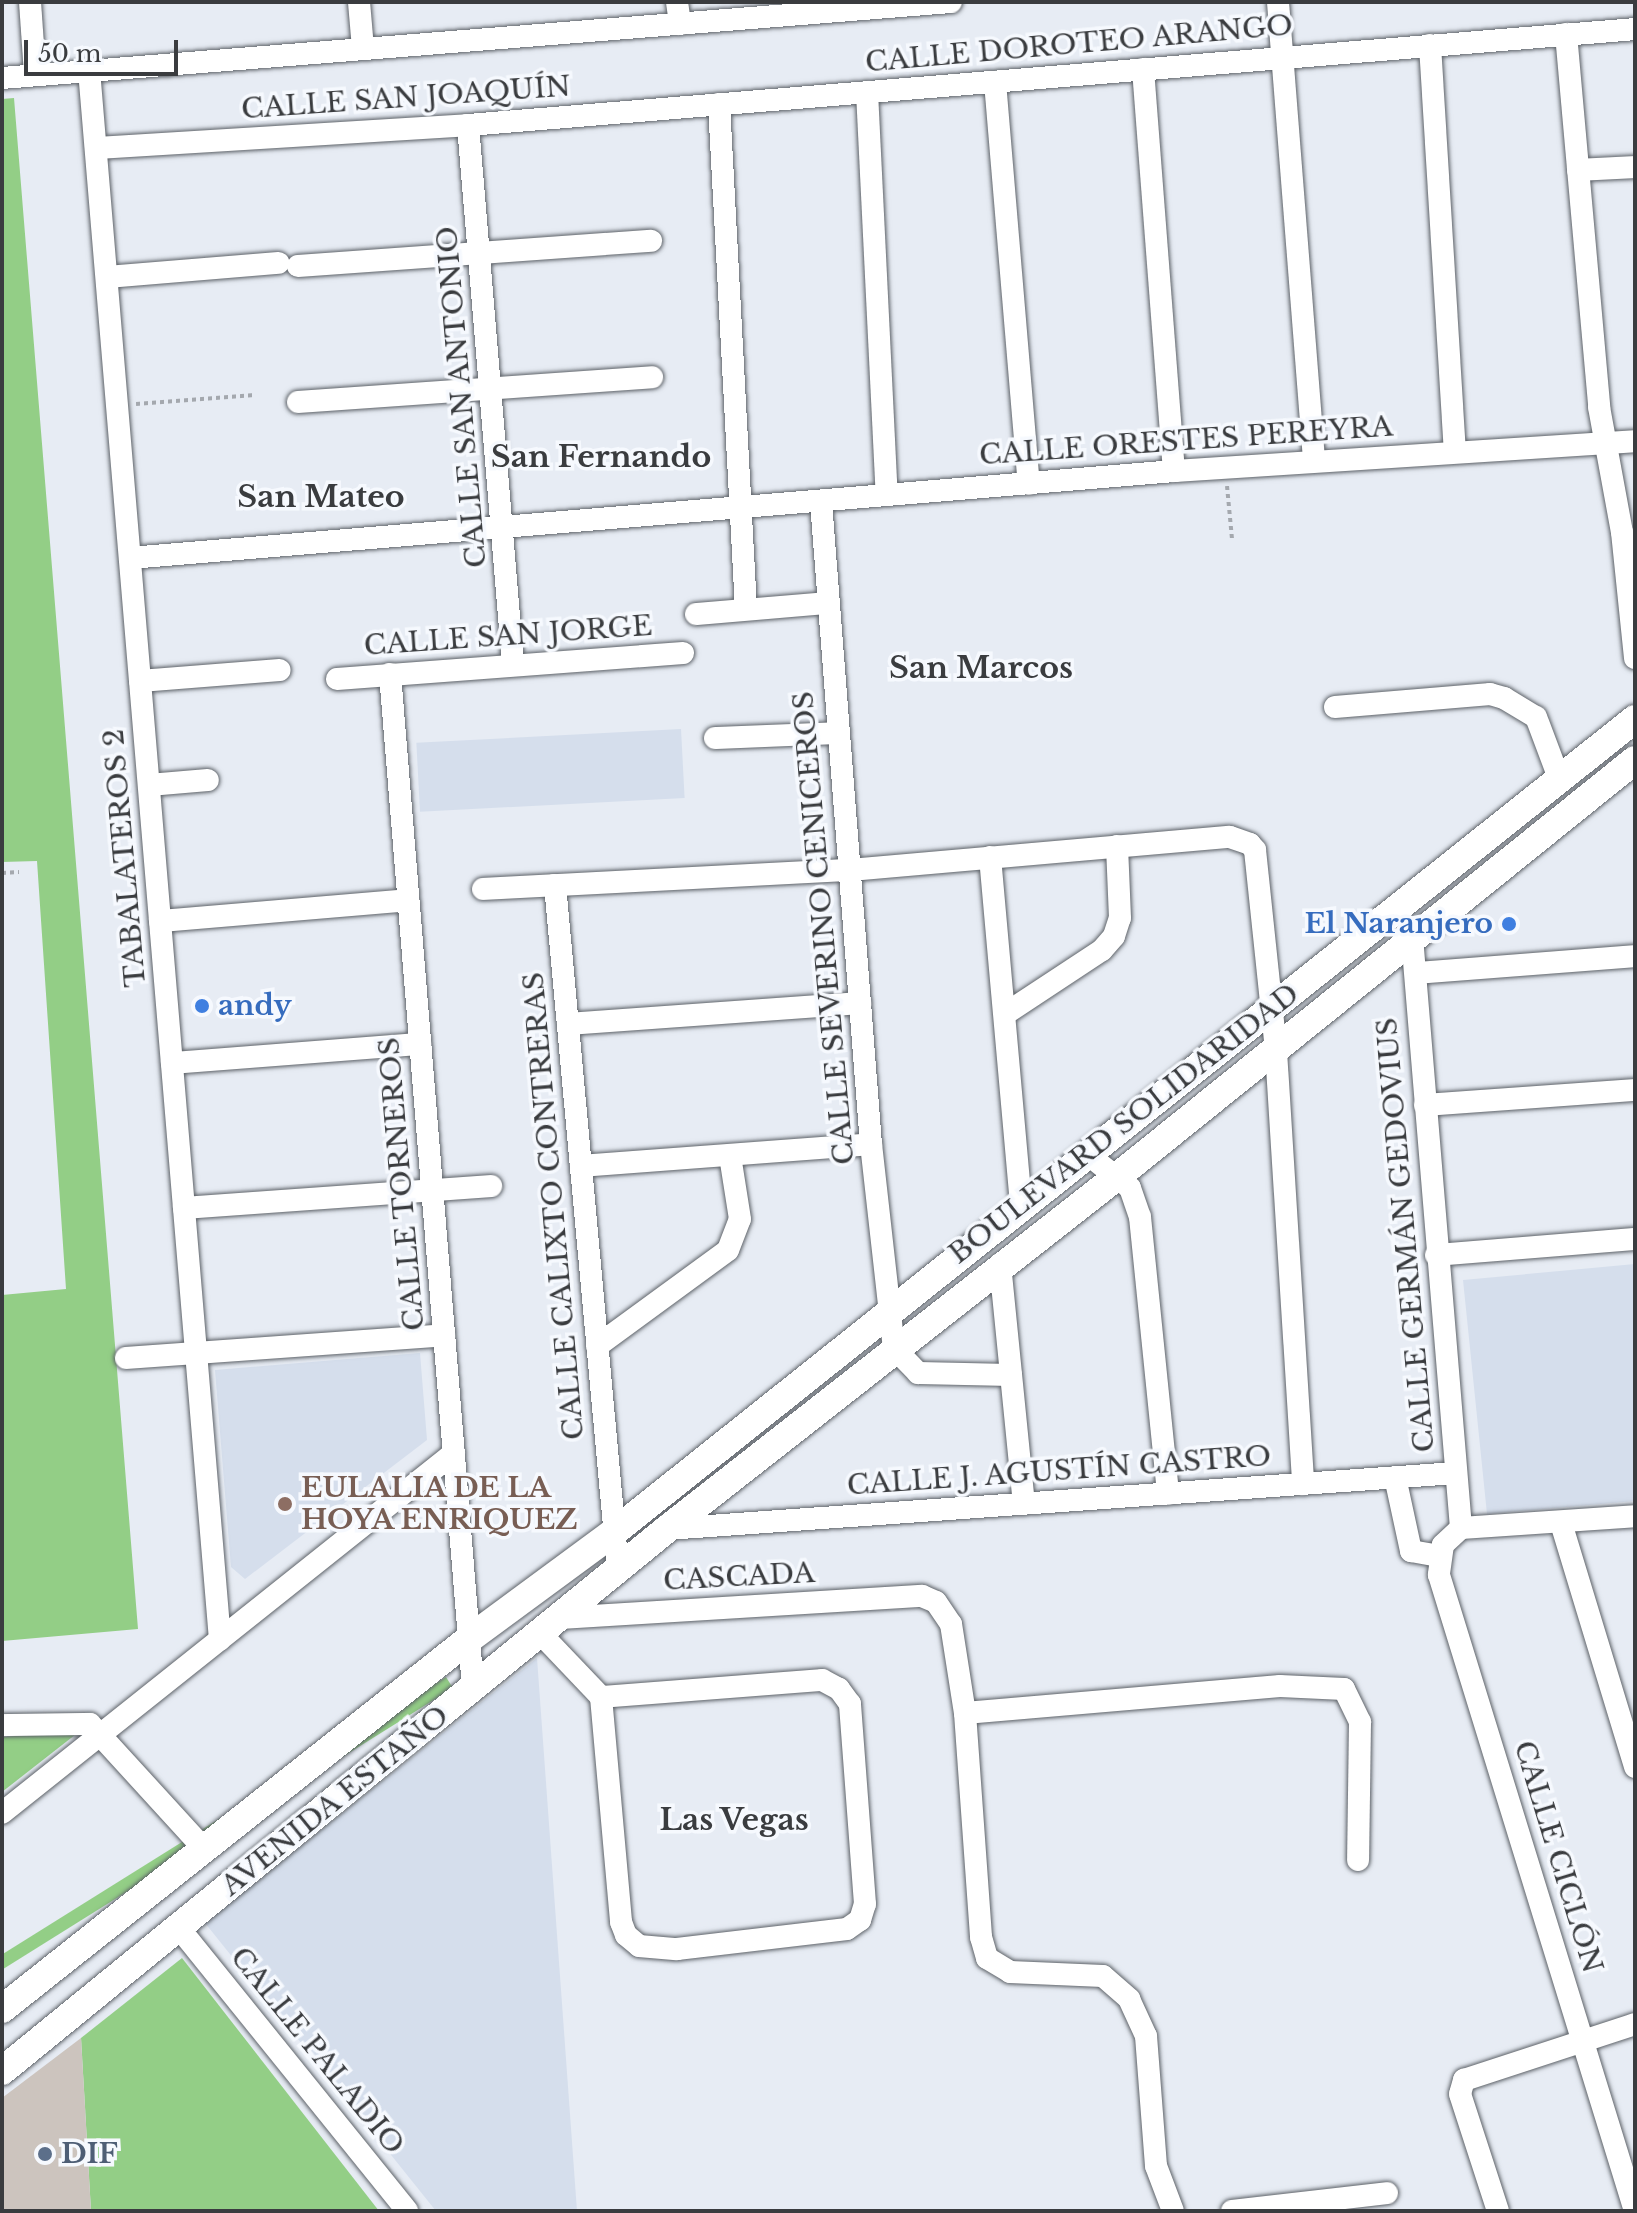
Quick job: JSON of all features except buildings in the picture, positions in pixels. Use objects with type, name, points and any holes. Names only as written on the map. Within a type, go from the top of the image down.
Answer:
[{"type":"main road","name":"BOULEVARD SOLIDARIDAD","points":[[614,1532],[888,1309],[1484,843],[1635,719]]},
{"type":"main road","name":"BOULEVARD SOLIDARIDAD","points":[[667,1529],[1000,1264],[1276,1051],[1412,937],[1635,760]]},
{"type":"main road","points":[[1484,843],[1503,865]]},
{"type":"main road","name":"AVENIDA ESTAÑO","points":[[2,2071],[667,1529]]},
{"type":"main road","name":"AVENIDA ESTAÑO","points":[[2,2009],[469,1639],[614,1532]]},
{"type":"street","points":[[30,2],[35,74]]},
{"type":"street","points":[[359,2],[363,49]]},
{"type":"street","points":[[2,78],[363,49],[678,13],[951,2]]},
{"type":"street","points":[[1278,2],[1314,461]]},
{"type":"street","name":"CALLE DOROTEO ARANGO","points":[[719,104],[1635,29]]},
{"type":"street","points":[[1566,34],[1605,444],[1622,532],[1635,658]]},
{"type":"street","points":[[1430,45],[1455,451]]},
{"type":"street","points":[[1143,69],[1174,471]]},
{"type":"street","name":"TABALATEROS 2","points":[[89,70],[220,1640]]},
{"type":"street","points":[[995,82],[1029,484]]},
{"type":"street","points":[[867,92],[887,495]]},
{"type":"street","points":[[719,104],[746,609]]},
{"type":"street","name":"CALLE SAN JOAQUÍN","points":[[96,148],[468,125],[719,104]]},
{"type":"street","name":"CALLE SAN ANTONIO","points":[[468,125],[482,252],[513,664]]},
{"type":"street","points":[[1578,170],[1635,167]]},
{"type":"street","points":[[107,277],[651,241]]},
{"type":"street","points":[[298,402],[652,377]]},
{"type":"street","name":"CALLE ORESTES PEREYRA","points":[[130,558],[1174,471],[1635,441]]},
{"type":"street","name":"CALLE SEVERINO CENICEROS","points":[[821,502],[871,1144],[894,1348]]},
{"type":"street","points":[[696,614],[827,603]]},
{"type":"street","name":"CALLE SAN JORGE","points":[[337,679],[683,653]]},
{"type":"street","points":[[140,681],[280,670]]},
{"type":"street","name":"CALLE TORNEROS","points":[[390,674],[473,1688]]},
{"type":"street","points":[[1335,707],[1490,694],[1504,698],[1536,717],[1560,781]]},
{"type":"street","points":[[715,738],[838,733]]},
{"type":"street","points":[[149,785],[208,780]]},
{"type":"street","points":[[483,889],[850,870],[1230,837],[1255,850],[1268,1012],[1276,1051],[1303,1484]]},
{"type":"street","points":[[1005,1014],[1102,950],[1114,936],[1120,918],[1117,846]]},
{"type":"street","points":[[990,857],[1021,1205]]},
{"type":"street","name":"CALLE CALIXTO CONTRERAS","points":[[555,885],[618,1569]]},
{"type":"street","points":[[160,921],[408,900]]},
{"type":"street","name":"CALLE GERMÁN GEDOVIUS","points":[[1412,937],[1461,1528]]},
{"type":"street","points":[[1416,973],[1635,956]]},
{"type":"street","points":[[568,1024],[860,1003]]},
{"type":"street","points":[[172,1063],[420,1044]]},
{"type":"street","points":[[1425,1105],[1635,1090]]},
{"type":"street","points":[[581,1166],[871,1144]]},
{"type":"street","points":[[1086,1153],[1130,1188],[1140,1217],[1168,1494]]},
{"type":"street","points":[[597,1346],[728,1250],[740,1219],[730,1156]]},
{"type":"street","points":[[184,1208],[491,1186]]},
{"type":"street","points":[[1436,1255],[1635,1239]]},
{"type":"street","points":[[1000,1264],[1024,1504]]},
{"type":"street","points":[[126,1358],[444,1335]]},
{"type":"street","points":[[894,1348],[918,1373],[1011,1375]]},
{"type":"street","points":[[2,1813],[454,1453]]},
{"type":"street","name":"CALLE J. AGUSTÍN CASTRO","points":[[667,1529],[1455,1473]]},
{"type":"street","points":[[1395,1477],[1411,1551],[1439,1556],[1461,1528],[1635,1516]]},
{"type":"street","points":[[1561,1523],[1635,1767]]},
{"type":"street","name":"CALLE CICLÓN","points":[[1439,1556],[1439,1575],[1635,2211]]},
{"type":"street","name":"CASCADA","points":[[550,1626],[922,1596],[936,1602],[951,1624],[965,1713]]},
{"type":"street","points":[[550,1626],[601,1697],[621,1922],[639,1946],[677,1949],[847,1929],[860,1920],[865,1904],[850,1704],[839,1689],[822,1680],[601,1697]]},
{"type":"street","points":[[1173,2211],[1156,2166],[1146,2036],[1129,1999],[1103,1976],[1010,1972],[987,1958],[981,1937],[965,1713],[1280,1686],[1344,1689],[1360,1722],[1358,1860]]},
{"type":"street","points":[[2,1725],[79,1721],[101,1735],[205,1850]]},
{"type":"street","name":"CALLE PALADIO","points":[[179,1928],[407,2211]]},
{"type":"street","points":[[1498,2211],[1460,2094],[1464,2080],[1635,2024]]},
{"type":"street","points":[[1232,2211],[1387,2193]]},
{"type":"path","points":[[117,406],[255,395]]},
{"type":"path","points":[[1226,468],[1232,539]]},
{"type":"path","points":[[2,873],[19,872]]},
{"type":"shaded area","points":[[681,729],[685,798],[420,812],[416,743]]},
{"type":"shaded area","points":[[1635,1264],[1635,1501],[1487,1514],[1463,1280]]},
{"type":"shaded area","name":"EULALIA DE LA HOYA ENRIQUEZ","points":[[420,1353],[427,1440],[245,1579],[231,1567],[215,1370]]},
{"type":"shaded area","points":[[537,1658],[577,2211],[436,2211],[205,1923]]},
{"type":"green space","points":[[14,98],[138,1629],[2,1641],[2,1295],[66,1289],[37,861],[2,862],[2,99]]},
{"type":"green space","points":[[446,1677],[453,1688],[2,1970],[2,1954]]},
{"type":"green space","points":[[80,1731],[2,1792],[2,1737]]},
{"type":"green space","points":[[182,1958],[379,2211],[91,2211],[81,2038]]},
{"type":"place","name":"El Naranjero","points":[[1509,924]]},
{"type":"place","name":"andy","points":[[202,1006]]},
{"type":"place","name":"EULALIA DE LA HOYA ENRIQUEZ","points":[[285,1504]]},
{"type":"place","name":"DIF","points":[[45,2154]]},
{"type":"district","name":"San Fernando","points":[[601,457]]},
{"type":"district","name":"San Mateo","points":[[321,497]]},
{"type":"district","name":"San Marcos","points":[[981,668]]},
{"type":"district","name":"Las Vegas","points":[[734,1820]]}]
